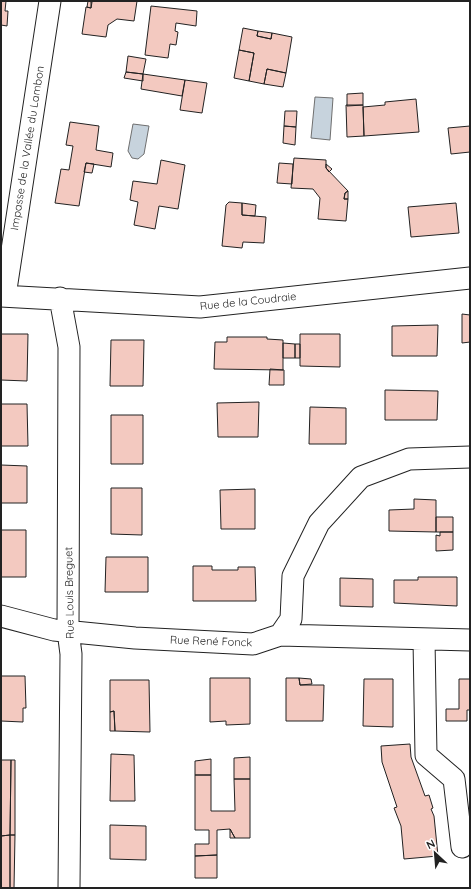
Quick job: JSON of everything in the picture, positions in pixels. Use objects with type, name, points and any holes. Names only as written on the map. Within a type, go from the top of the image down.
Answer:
[{"type":"street","name":"Impasse de la Vallée du Lambon","points":[[3,296],[50,1]]},
{"type":"street","name":"Rue de la Coudraie","points":[[3,296],[200,307],[470,278]]},
{"type":"street","name":"Rue Louis Breguet","points":[[60,298],[69,347],[68,631],[71,654],[69,888]]},
{"type":"street","points":[[280,635],[292,619],[293,576],[319,523],[361,477],[409,459],[470,457]]},
{"type":"street","name":"Rue René Fonck","points":[[1,616],[54,630],[135,638],[253,644],[280,635],[424,640],[470,640]]},
{"type":"street","points":[[424,640],[426,755],[454,779],[462,846]]},
{"type":"shaded area","points":[[315,97],[333,98],[330,140],[311,138]]},
{"type":"shaded area","points":[[133,124],[149,126],[144,154],[138,159],[132,158],[128,151]]},
{"type":"building","points":[[1,1],[6,1],[5,11],[8,11],[7,26],[1,25]]},
{"type":"building","points":[[88,1],[92,2],[91,8],[87,7]]},
{"type":"building","points":[[91,1],[137,1],[134,21],[117,19],[108,25],[106,37],[82,34],[86,7],[91,8]]},
{"type":"building","points":[[151,6],[197,11],[196,26],[176,23],[175,31],[178,32],[176,45],[170,44],[168,58],[145,55]]},
{"type":"building","points":[[243,28],[258,31],[257,36],[271,39],[272,33],[292,37],[286,73],[267,69],[264,84],[249,81],[254,53],[239,50]]},
{"type":"building","points":[[258,31],[272,33],[271,39],[257,36]]},
{"type":"building","points":[[239,50],[254,53],[249,81],[234,78]]},
{"type":"building","points":[[128,56],[146,59],[143,74],[126,72]]},
{"type":"building","points":[[267,69],[286,73],[283,87],[264,84]]},
{"type":"building","points":[[126,72],[143,74],[143,81],[124,78]]},
{"type":"building","points":[[143,74],[185,80],[182,96],[141,89]]},
{"type":"building","points":[[185,80],[207,83],[202,113],[180,110]]},
{"type":"building","points":[[363,93],[363,105],[347,106],[347,94]]},
{"type":"building","points":[[416,99],[419,132],[364,136],[363,107],[385,105],[385,102]]},
{"type":"building","points":[[346,105],[363,105],[364,136],[347,137]]},
{"type":"building","points":[[285,111],[297,111],[296,127],[284,126]]},
{"type":"building","points":[[70,122],[99,126],[96,150],[113,153],[111,167],[86,163],[79,206],[55,203],[61,169],[69,170],[73,146],[66,145]]},
{"type":"building","points":[[284,126],[296,127],[295,145],[283,143]]},
{"type":"building","points":[[470,126],[470,152],[451,154],[448,128]]},
{"type":"building","points":[[294,158],[326,160],[326,168],[348,191],[345,193],[344,199],[348,199],[346,221],[318,219],[320,198],[313,189],[291,188]]},
{"type":"building","points":[[161,160],[185,165],[178,209],[159,206],[155,229],[134,225],[138,202],[130,200],[133,181],[157,184]]},
{"type":"building","points":[[86,163],[94,164],[92,173],[84,172]]},
{"type":"building","points":[[279,163],[293,164],[292,184],[277,183]]},
{"type":"building","points":[[326,164],[332,169],[329,172],[326,168]]},
{"type":"building","points":[[348,191],[348,199],[344,199],[345,193]]},
{"type":"building","points":[[229,202],[242,203],[242,215],[266,217],[264,243],[243,242],[242,248],[222,246],[226,205]]},
{"type":"building","points":[[242,203],[256,205],[255,216],[242,215]]},
{"type":"building","points":[[456,203],[459,233],[411,237],[408,207]]},
{"type":"building","points":[[462,314],[470,315],[470,342],[462,343]]},
{"type":"building","points":[[438,325],[437,356],[392,356],[392,326]]},
{"type":"building","points":[[1,334],[28,334],[27,381],[1,380]]},
{"type":"building","points":[[300,334],[340,334],[340,367],[300,366]]},
{"type":"building","points":[[227,337],[267,337],[267,339],[283,340],[283,370],[214,369],[215,342],[227,342]]},
{"type":"building","points":[[111,340],[144,340],[143,386],[110,386]]},
{"type":"building","points":[[283,343],[295,344],[295,358],[283,358]]},
{"type":"building","points":[[295,344],[300,344],[300,358],[295,358]]},
{"type":"building","points":[[270,369],[284,370],[284,385],[269,385]]},
{"type":"building","points":[[385,390],[438,391],[437,420],[385,420]]},
{"type":"building","points":[[259,402],[258,437],[218,437],[217,403]]},
{"type":"building","points":[[1,404],[27,404],[28,446],[1,446]]},
{"type":"building","points":[[310,407],[346,408],[346,444],[309,444]]},
{"type":"building","points":[[111,415],[143,415],[143,464],[111,464]]},
{"type":"building","points":[[1,465],[27,466],[27,503],[1,503]]},
{"type":"building","points":[[111,488],[142,488],[142,535],[111,534]]},
{"type":"building","points":[[255,489],[255,529],[221,529],[220,490]]},
{"type":"building","points":[[414,499],[436,500],[436,532],[389,531],[389,510],[414,509]]},
{"type":"building","points":[[436,517],[453,517],[453,532],[436,532]]},
{"type":"building","points":[[1,530],[26,530],[26,577],[1,577]]},
{"type":"building","points":[[440,532],[453,532],[453,550],[436,551],[436,535],[440,536]]},
{"type":"building","points":[[106,557],[148,557],[148,592],[105,592]]},
{"type":"building","points":[[193,566],[212,566],[212,570],[238,570],[238,567],[255,567],[256,601],[193,601]]},
{"type":"building","points":[[418,577],[457,577],[457,606],[394,603],[394,580],[418,580]]},
{"type":"building","points":[[340,578],[373,579],[373,607],[340,606]]},
{"type":"building","points":[[1,676],[25,676],[26,708],[23,708],[23,722],[1,721]]},
{"type":"building","points":[[210,678],[250,678],[250,724],[226,725],[226,721],[210,722]]},
{"type":"building","points":[[286,678],[299,678],[300,685],[324,685],[323,721],[286,721]]},
{"type":"building","points":[[299,678],[311,679],[312,684],[300,685]]},
{"type":"building","points":[[364,679],[393,679],[393,727],[363,726]]},
{"type":"building","points":[[459,679],[470,679],[470,710],[467,710],[467,721],[446,721],[446,709],[459,709]]},
{"type":"building","points":[[110,680],[149,680],[150,732],[115,731],[114,711],[110,712]]},
{"type":"building","points":[[114,711],[115,731],[110,731],[110,712]]},
{"type":"building","points":[[410,744],[411,757],[425,796],[429,795],[433,808],[431,809],[434,816],[438,856],[404,859],[401,826],[394,808],[397,807],[382,762],[381,746]]},
{"type":"building","points":[[111,754],[134,755],[135,801],[110,801]]},
{"type":"building","points":[[250,757],[250,779],[234,779],[234,758]]},
{"type":"building","points":[[211,759],[211,775],[195,775],[195,761]]},
{"type":"building","points":[[1,760],[11,760],[10,835],[1,836]]},
{"type":"building","points":[[11,760],[15,760],[15,835],[10,835]]},
{"type":"building","points":[[195,775],[211,775],[211,811],[235,811],[234,779],[250,779],[250,838],[235,838],[230,829],[217,830],[217,855],[195,856],[195,844],[209,844],[209,830],[195,830]]},
{"type":"building","points":[[110,825],[146,826],[146,860],[110,859]]},
{"type":"building","points":[[230,829],[235,838],[230,838]]},
{"type":"building","points":[[10,835],[15,835],[14,888],[10,888]]},
{"type":"building","points":[[10,835],[10,888],[1,888],[1,836]]},
{"type":"building","points":[[217,855],[217,878],[195,878],[195,856]]}]
